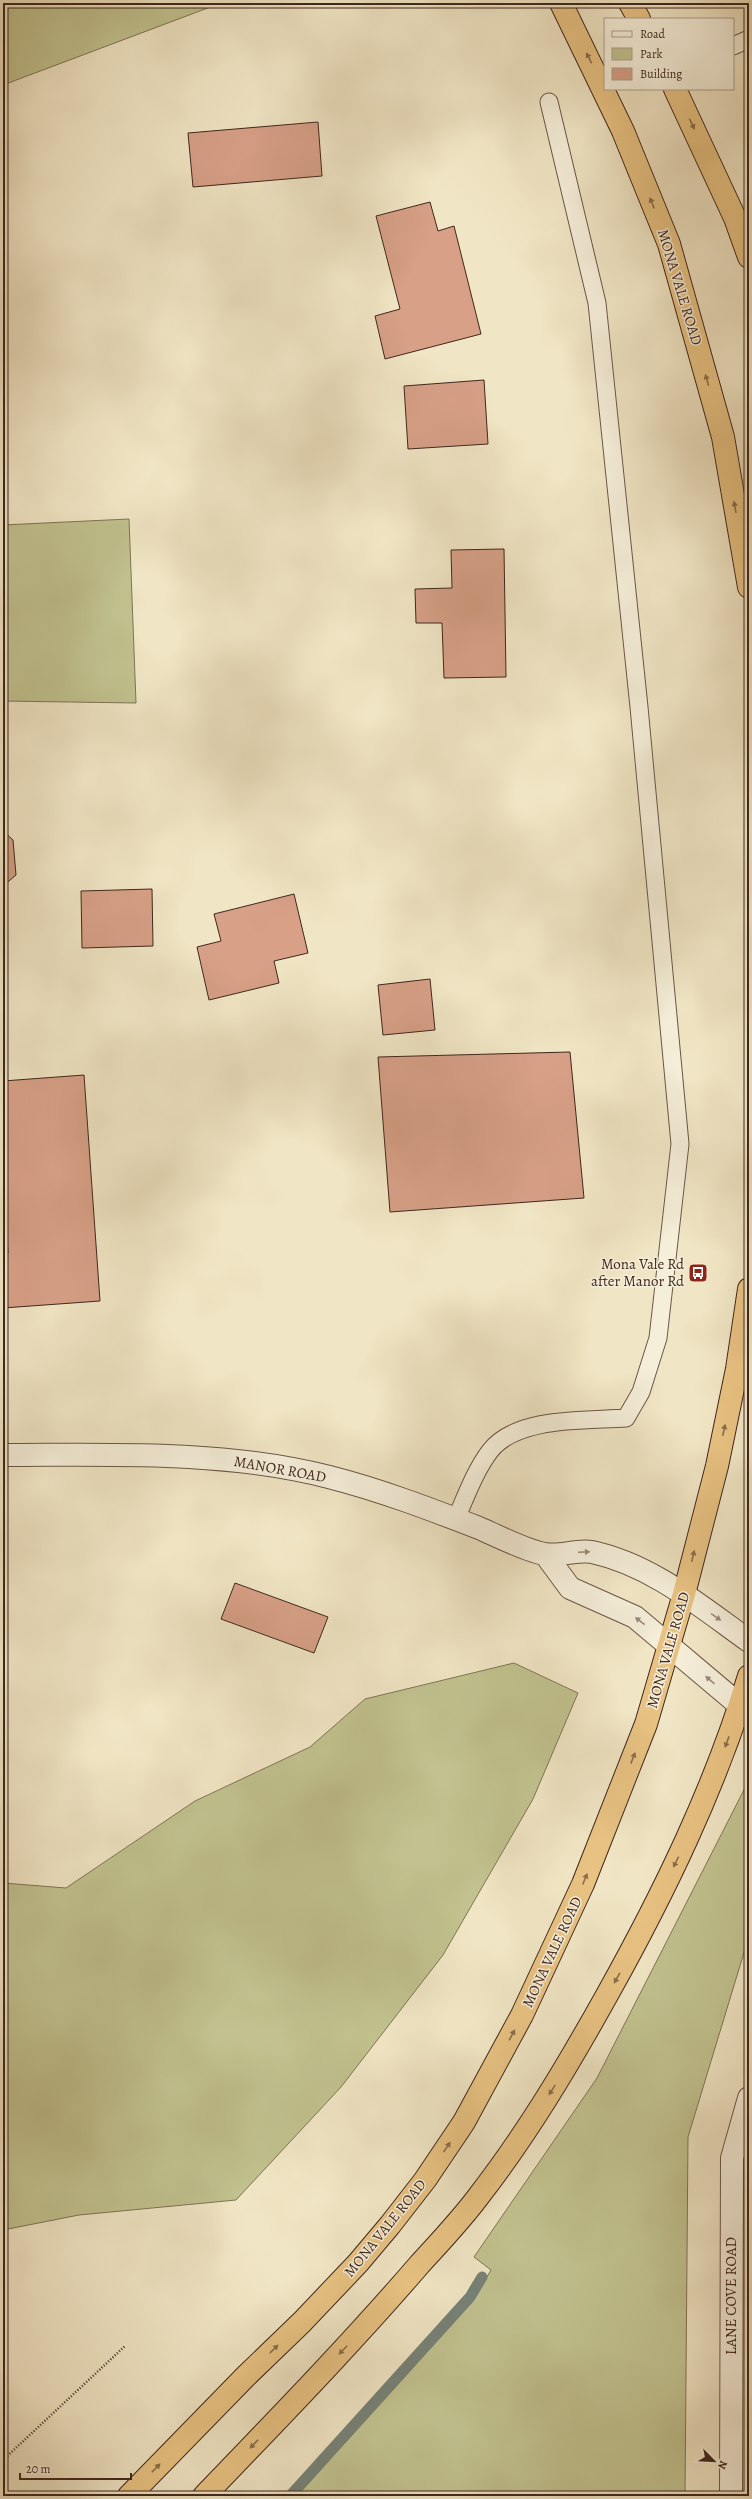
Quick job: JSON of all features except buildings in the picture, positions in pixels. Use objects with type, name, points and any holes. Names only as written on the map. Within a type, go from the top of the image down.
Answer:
[{"type":"highway","name":"MONA VALE ROAD","points":[[561,3],[623,131],[669,244],[724,437],[749,587]]},
{"type":"highway","points":[[630,3],[638,18]]},
{"type":"highway","points":[[675,90],[735,218],[749,257]]},
{"type":"highway","name":"MONA VALE ROAD","points":[[129,2496],[358,2263],[425,2180],[464,2122],[522,2015],[583,1884],[646,1724],[684,1594],[728,1414],[737,1369],[749,1289]]},
{"type":"highway","points":[[204,2496],[375,2316],[477,2199],[532,2123],[572,2059],[661,1893],[691,1832],[744,1710],[749,1676]]},
{"type":"street","name":"MANOR ROAD","points":[[3,1455],[191,1456],[261,1464],[329,1477],[373,1490],[456,1519],[545,1554],[590,1552],[648,1572],[684,1594]]},
{"type":"street","points":[[545,1554],[570,1588],[635,1617],[744,1710]]},
{"type":"street","points":[[684,1594],[749,1641]]},
{"type":"street","name":"LANE COVE ROAD","points":[[731,2496],[732,2158],[749,2098]]},
{"type":"lane","points":[[734,46],[749,39]]},
{"type":"lane","points":[[456,1519],[478,1469],[491,1450],[503,1439],[521,1429],[548,1424],[626,1418],[641,1392],[658,1338],[680,1144],[641,723],[597,303],[549,102]]},
{"type":"path","points":[[3,2460],[125,2346]]},
{"type":"green space","points":[[3,3],[221,3],[3,85]]},
{"type":"green space","points":[[129,519],[136,703],[3,701],[3,525]]},
{"type":"green space","points":[[514,1663],[578,1693],[533,1799],[443,1955],[341,2087],[236,2200],[79,2215],[3,2230],[3,1883],[66,1888],[195,1801],[310,1747],[365,1699]]},
{"type":"green space","points":[[748,1782],[749,1936],[688,2137],[685,2496],[297,2496],[473,2301],[491,2270],[474,2257],[597,2078]]},
{"type":"waterway","points":[[290,2496],[470,2297],[482,2277]]},
{"type":"place","name":"Mona Vale Rd after Manor Rd","points":[[698,1273]]}]
